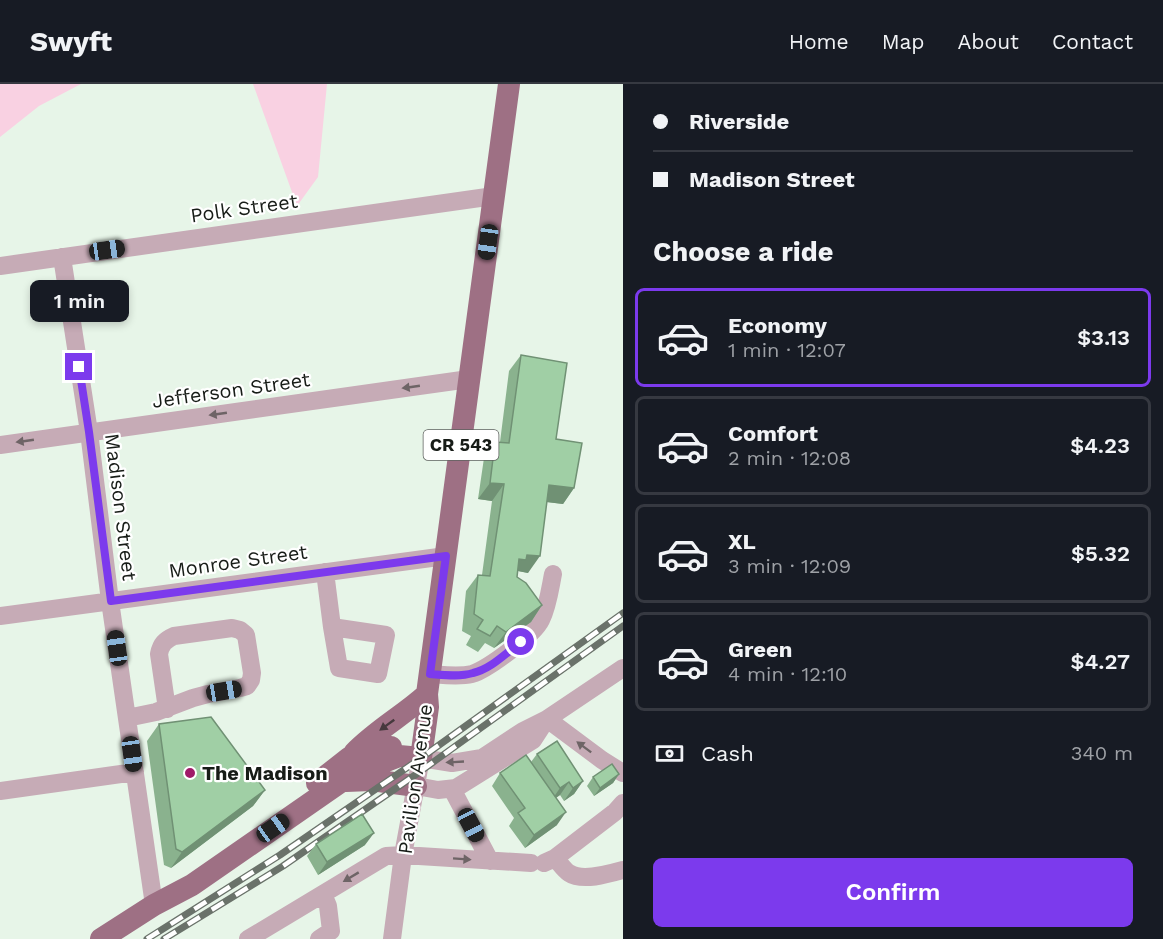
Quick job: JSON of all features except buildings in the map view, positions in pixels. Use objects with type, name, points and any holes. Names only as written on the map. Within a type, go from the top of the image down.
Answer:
[{"type":"main road","name":"Pavilion Avenue","points":[[421,758],[509,84]]},
{"type":"main road","points":[[154,905],[183,875],[308,789],[349,758],[365,742],[414,706],[429,684]]},
{"type":"main road","points":[[349,758],[390,747],[421,758]]},
{"type":"main road","points":[[101,939],[154,905],[192,885],[342,781],[399,756],[421,758]]},
{"type":"main road","points":[[342,781],[371,780],[416,786]]},
{"type":"street","name":"Polk Street","points":[[0,266],[494,196]]},
{"type":"street","name":"Madison Street","points":[[62,257],[89,432],[154,905]]},
{"type":"street","name":"Jefferson Street","points":[[0,445],[469,379]]},
{"type":"street","name":"Monroe Street","points":[[0,616],[446,556]]},
{"type":"street","points":[[325,572],[332,627]]},
{"type":"street","points":[[429,684],[485,669],[533,632],[541,621],[553,574]]},
{"type":"street","points":[[127,718],[167,709],[200,696],[247,686],[252,673],[246,635],[232,628],[174,636],[166,640],[160,646],[159,654],[167,709]]},
{"type":"street","points":[[421,758],[452,763],[482,758],[523,731],[547,719],[623,668]]},
{"type":"street","points":[[547,719],[623,773]]},
{"type":"street","points":[[416,786],[438,790],[456,788],[532,740],[547,719]]},
{"type":"street","name":"Pavilion Avenue","points":[[392,939],[403,855],[421,758]]},
{"type":"street","points":[[0,791],[135,772]]},
{"type":"street","points":[[452,789],[490,861]]},
{"type":"street","points":[[543,861],[621,808]]},
{"type":"street","points":[[248,939],[386,856],[543,861],[569,874],[589,877],[603,876],[623,870]]},
{"type":"street","points":[[319,939],[331,931],[328,906],[323,894]]},
{"type":"shaded area","points":[[0,84],[81,84],[39,106],[0,137]]},
{"type":"shaded area","points":[[253,84],[327,84],[318,177],[297,206]]},
{"type":"railway","points":[[147,939],[280,855],[421,758],[623,613]]},
{"type":"railway","points":[[164,939],[283,866],[418,773],[623,626]]},
{"type":"place","name":"The Madison","points":[[190,773]]},
{"type":"route","points":[[79,367],[111,601],[446,556],[430,674],[473,674],[485,669],[521,642]]}]
